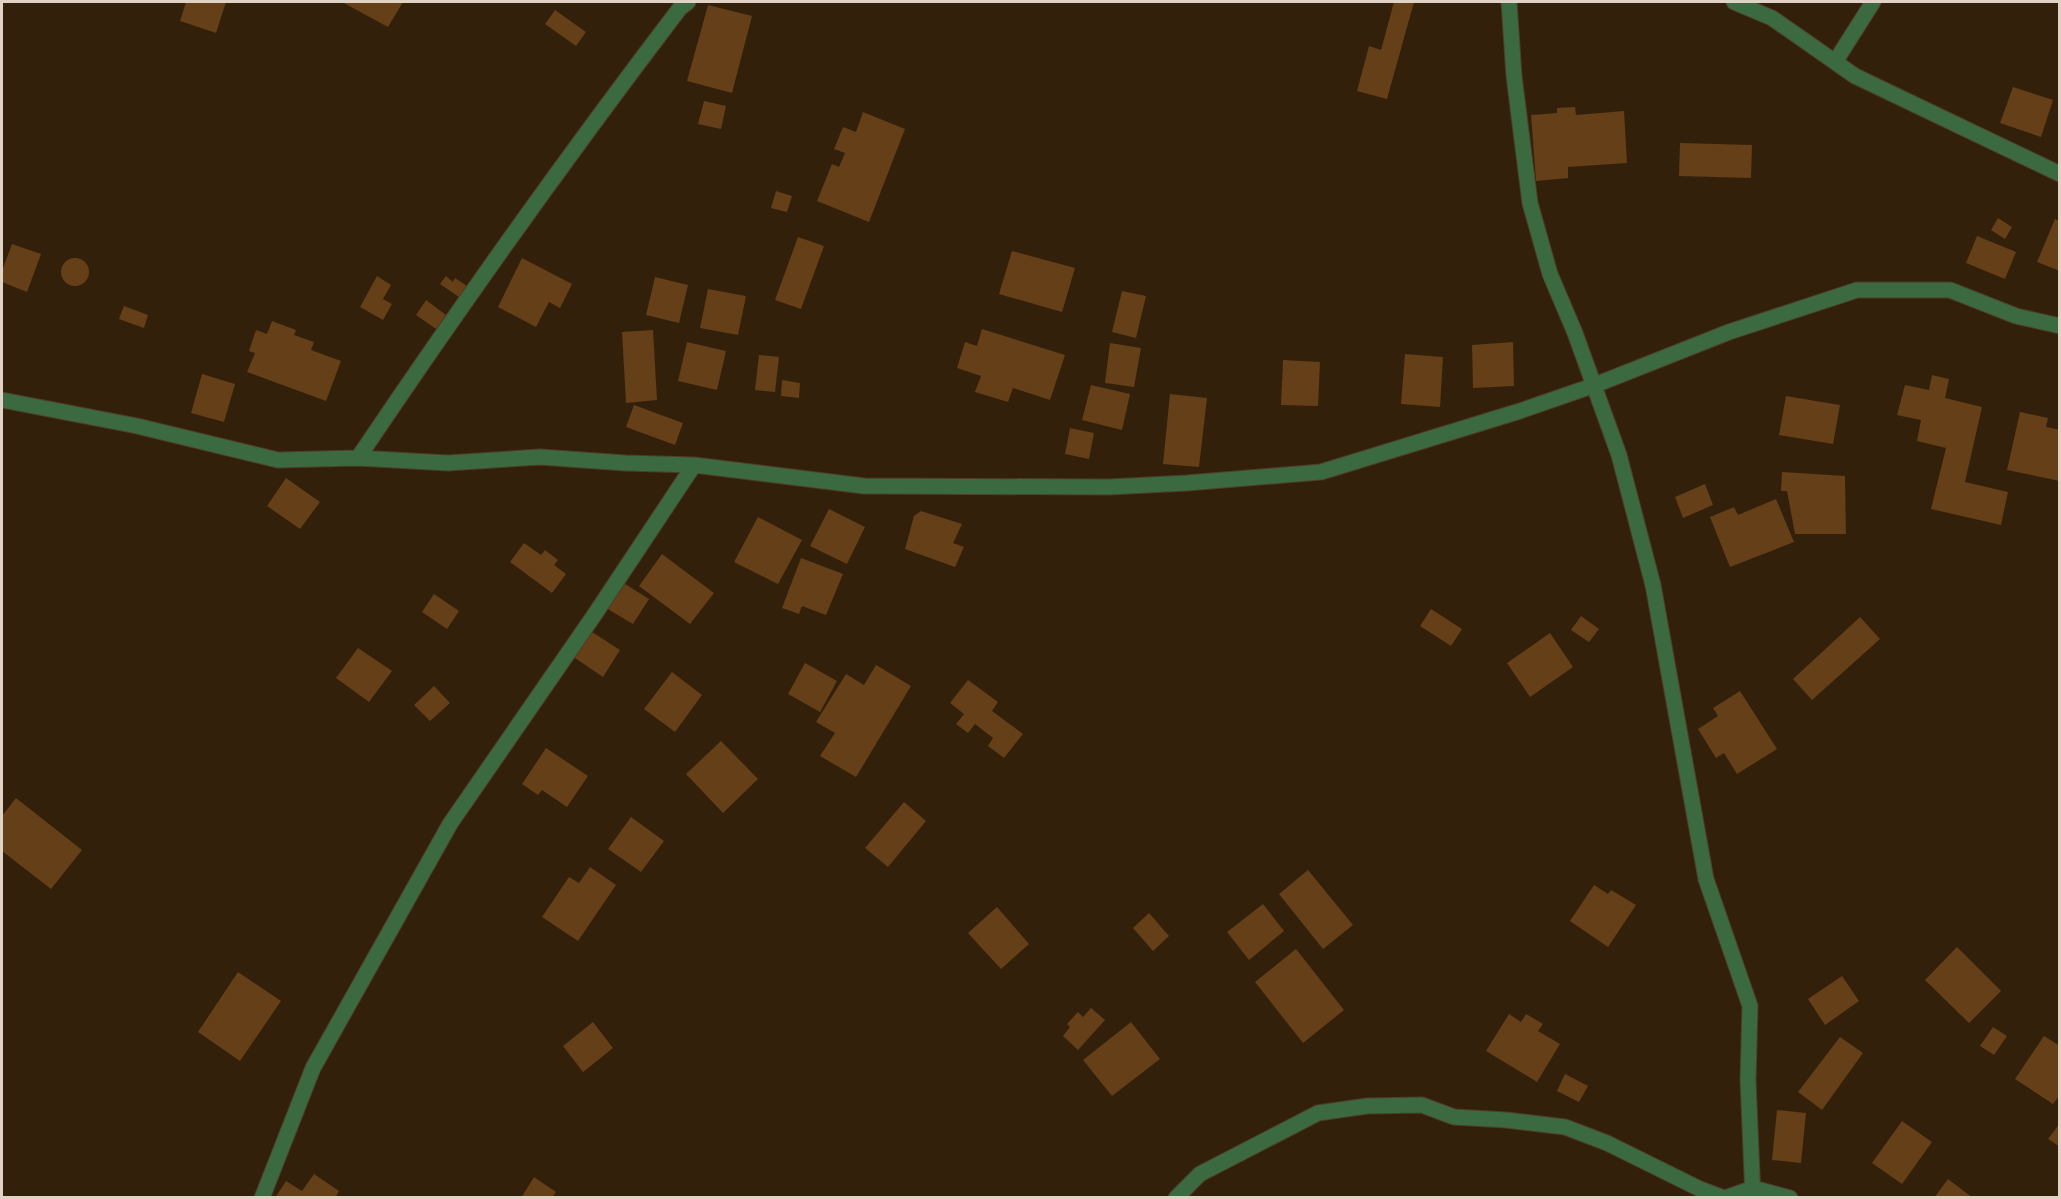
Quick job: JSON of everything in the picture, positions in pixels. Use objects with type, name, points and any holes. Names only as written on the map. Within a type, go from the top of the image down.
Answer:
[{"type":"street","points":[[358,458],[442,333],[604,110],[680,8],[688,2]]},
{"type":"street","points":[[1509,2],[1514,76],[1530,203],[1550,274],[1619,455],[1653,585],[1706,879],[1750,1006],[1748,1080],[1753,1192]]},
{"type":"street","points":[[1734,2],[1773,18],[1855,76],[2060,174]]},
{"type":"street","points":[[1835,62],[1873,2]]},
{"type":"street","points":[[2,400],[137,426],[278,460],[358,458],[448,463],[540,457],[694,465],[864,486],[1109,487],[1321,472],[1520,411],[1594,385],[1729,332],[1857,290],[1950,290],[2016,316],[2060,326]]},
{"type":"street","points":[[262,1197],[313,1068],[450,824],[595,614],[694,465]]},
{"type":"street","points":[[1176,1197],[1200,1174],[1318,1113],[1367,1106],[1422,1106],[1454,1117],[1565,1127],[1606,1143],[1700,1189],[1724,1197],[1753,1192],[1790,1197]]},
{"type":"building","points":[[186,2],[226,2],[216,33],[180,21]]},
{"type":"building","points":[[342,2],[403,2],[388,27]]},
{"type":"building","points":[[1394,2],[1414,2],[1387,99],[1357,91],[1369,46],[1381,50]]},
{"type":"building","points":[[708,5],[752,16],[732,93],[687,81]]},
{"type":"building","points":[[555,10],[586,32],[576,46],[545,24]]},
{"type":"building","points":[[2013,87],[2053,100],[2041,137],[2000,123]]},
{"type":"building","points":[[704,101],[726,106],[721,129],[698,124]]},
{"type":"building","points":[[1575,107],[1576,115],[1624,111],[1627,163],[1568,167],[1568,178],[1536,181],[1531,115],[1557,113],[1557,108]]},
{"type":"building","points":[[863,112],[905,129],[869,222],[817,201],[832,164],[839,167],[845,153],[834,149],[843,127],[856,132]]},
{"type":"building","points":[[1680,143],[1752,145],[1751,178],[1679,176]]},
{"type":"building","points":[[776,191],[792,196],[787,212],[771,208]]},
{"type":"building","points":[[1998,218],[2012,227],[2005,239],[1991,230]]},
{"type":"building","points":[[2055,219],[2060,221],[2060,271],[2037,262]]},
{"type":"building","points":[[1977,236],[2016,252],[2005,279],[1966,263]]},
{"type":"building","points":[[798,237],[824,246],[801,309],[775,300]]},
{"type":"building","points":[[12,244],[41,254],[27,292],[2,282],[2,271]]},
{"type":"building","points":[[1012,251],[1075,268],[1062,312],[999,294]]},
{"type":"building","points":[[75,258],[85,262],[89,272],[85,282],[75,286],[65,282],[61,272],[65,262]]},
{"type":"building","points":[[522,258],[572,284],[560,308],[549,302],[536,327],[498,307]]},
{"type":"building","points":[[377,276],[391,285],[383,299],[392,304],[383,320],[360,307]]},
{"type":"building","points":[[446,276],[453,282],[455,278],[467,286],[459,297],[440,284]]},
{"type":"building","points":[[655,277],[688,285],[679,323],[646,315]]},
{"type":"building","points":[[708,289],[746,296],[738,335],[700,328]]},
{"type":"building","points":[[1122,291],[1146,296],[1136,338],[1112,332]]},
{"type":"building","points":[[426,300],[446,315],[436,329],[416,315]]},
{"type":"building","points":[[124,306],[148,315],[144,328],[119,319]]},
{"type":"building","points":[[272,321],[296,330],[294,335],[314,342],[311,350],[341,361],[326,401],[247,372],[255,353],[249,351],[256,330],[267,334]]},
{"type":"building","points":[[982,329],[1065,355],[1050,400],[1013,388],[1008,402],[975,392],[981,376],[957,368],[965,342],[977,346]]},
{"type":"building","points":[[653,330],[657,400],[626,403],[622,332]]},
{"type":"building","points":[[687,342],[726,351],[717,390],[678,381]]},
{"type":"building","points":[[1513,342],[1514,386],[1473,388],[1472,345]]},
{"type":"building","points":[[1110,343],[1141,348],[1134,387],[1105,383]]},
{"type":"building","points":[[1405,354],[1443,357],[1440,407],[1401,404]]},
{"type":"building","points":[[759,355],[779,357],[775,392],[755,390]]},
{"type":"building","points":[[1283,360],[1320,362],[1318,406],[1281,405]]},
{"type":"building","points":[[202,374],[235,384],[224,422],[191,413]]},
{"type":"building","points":[[1932,375],[1949,379],[1945,398],[1982,407],[1965,482],[2008,492],[2001,525],[1931,509],[1946,448],[1917,441],[1921,420],[1897,415],[1905,385],[1929,390]]},
{"type":"building","points":[[782,380],[800,383],[799,398],[781,396]]},
{"type":"building","points":[[1091,385],[1130,394],[1122,430],[1082,420]]},
{"type":"building","points":[[1170,394],[1207,398],[1199,467],[1163,464]]},
{"type":"building","points":[[1786,396],[1840,405],[1833,444],[1779,435]]},
{"type":"building","points":[[634,405],[683,423],[675,445],[626,427]]},
{"type":"building","points":[[2020,412],[2048,418],[2046,427],[2060,430],[2060,481],[2007,470]]},
{"type":"building","points":[[1070,428],[1094,433],[1089,459],[1065,454]]},
{"type":"building","points":[[1782,472],[1845,476],[1846,534],[1795,534],[1787,491],[1781,491]]},
{"type":"building","points":[[286,478],[320,502],[300,529],[267,506]]},
{"type":"building","points":[[1705,484],[1713,505],[1683,518],[1675,497]]},
{"type":"building","points":[[1776,499],[1794,542],[1730,567],[1710,517],[1734,507],[1738,515]]},
{"type":"building","points":[[829,509],[865,527],[847,564],[810,546]]},
{"type":"building","points":[[921,511],[962,524],[953,543],[964,547],[955,567],[905,549],[914,516]]},
{"type":"building","points":[[758,517],[802,540],[778,584],[734,562]]},
{"type":"building","points":[[524,543],[541,555],[545,550],[558,560],[554,565],[566,574],[552,593],[510,562]]},
{"type":"building","points":[[662,554],[714,593],[690,624],[639,586]]},
{"type":"building","points":[[801,558],[843,574],[826,615],[802,606],[799,614],[782,608]]},
{"type":"building","points":[[622,582],[649,599],[633,624],[606,608]]},
{"type":"building","points":[[434,594],[459,611],[447,629],[422,612]]},
{"type":"building","points":[[1431,609],[1462,629],[1451,646],[1420,626]]},
{"type":"building","points":[[1581,616],[1599,629],[1589,642],[1571,630]]},
{"type":"building","points":[[1860,617],[1880,639],[1812,700],[1793,679]]},
{"type":"building","points":[[589,630],[620,650],[603,677],[572,656]]},
{"type":"building","points":[[1550,633],[1573,667],[1530,697],[1507,663]]},
{"type":"building","points":[[358,648],[392,671],[369,702],[336,678]]},
{"type":"building","points":[[805,663],[837,681],[820,712],[788,694]]},
{"type":"building","points":[[876,665],[911,686],[856,777],[820,756],[835,733],[816,722],[846,674],[864,685]]},
{"type":"building","points":[[672,672],[702,695],[675,732],[644,709]]},
{"type":"building","points":[[968,680],[998,702],[992,711],[1023,734],[1004,758],[988,746],[993,738],[975,724],[968,733],[956,724],[964,714],[950,703]]},
{"type":"building","points":[[434,686],[450,703],[430,721],[414,705]]},
{"type":"building","points":[[1740,691],[1777,749],[1737,774],[1724,753],[1716,758],[1698,729],[1718,716],[1713,708]]},
{"type":"building","points":[[721,741],[758,779],[723,813],[686,774]]},
{"type":"building","points":[[546,748],[588,776],[567,807],[542,790],[538,795],[522,784]]},
{"type":"building","points":[[16,798],[82,850],[51,889],[2,851],[2,816]]},
{"type":"building","points":[[904,802],[926,821],[888,867],[865,848]]},
{"type":"building","points":[[631,817],[664,841],[641,872],[608,849]]},
{"type":"building","points":[[590,867],[616,885],[578,941],[542,917],[569,877],[579,883]]},
{"type":"building","points":[[1308,870],[1353,925],[1323,949],[1279,894]]},
{"type":"building","points":[[1594,885],[1608,894],[1611,890],[1636,905],[1608,947],[1570,921]]},
{"type":"building","points":[[1263,904],[1284,931],[1249,960],[1227,932]]},
{"type":"building","points":[[997,907],[1029,944],[1001,969],[968,933]]},
{"type":"building","points":[[1149,913],[1169,936],[1153,951],[1133,928]]},
{"type":"building","points":[[1957,947],[2001,991],[1969,1023],[1925,980]]},
{"type":"building","points":[[1296,949],[1344,1010],[1303,1043],[1255,982]]},
{"type":"building","points":[[238,972],[281,1001],[240,1061],[198,1032]]},
{"type":"building","points":[[1842,976],[1859,1001],[1825,1025],[1808,999]]},
{"type":"building","points":[[1091,1008],[1105,1020],[1078,1050],[1063,1036],[1070,1027],[1067,1024],[1078,1012],[1083,1017]]},
{"type":"building","points":[[1509,1014],[1521,1022],[1526,1014],[1543,1024],[1538,1031],[1560,1044],[1537,1082],[1486,1051]]},
{"type":"building","points":[[593,1022],[613,1048],[583,1072],[563,1046]]},
{"type":"building","points":[[1131,1022],[1160,1059],[1112,1096],[1083,1060]]},
{"type":"building","points":[[1993,1027],[2007,1036],[1994,1055],[1980,1046]]},
{"type":"building","points":[[2044,1036],[2060,1046],[2060,1095],[2053,1104],[2015,1079]]},
{"type":"building","points":[[1840,1037],[1863,1053],[1822,1110],[1798,1092]]},
{"type":"building","points":[[1565,1074],[1588,1086],[1579,1102],[1557,1091]]},
{"type":"building","points":[[1777,1110],[1806,1113],[1801,1163],[1772,1160]]},
{"type":"building","points":[[1902,1121],[1932,1142],[1902,1184],[1872,1163]]},
{"type":"building","points":[[2060,1123],[2060,1147],[2048,1139]]},
{"type":"building","points":[[314,1174],[339,1191],[335,1198],[275,1198],[286,1181],[302,1191]]},
{"type":"building","points":[[534,1177],[556,1192],[552,1198],[521,1198]]},
{"type":"building","points":[[1948,1179],[1973,1198],[1934,1198]]}]
